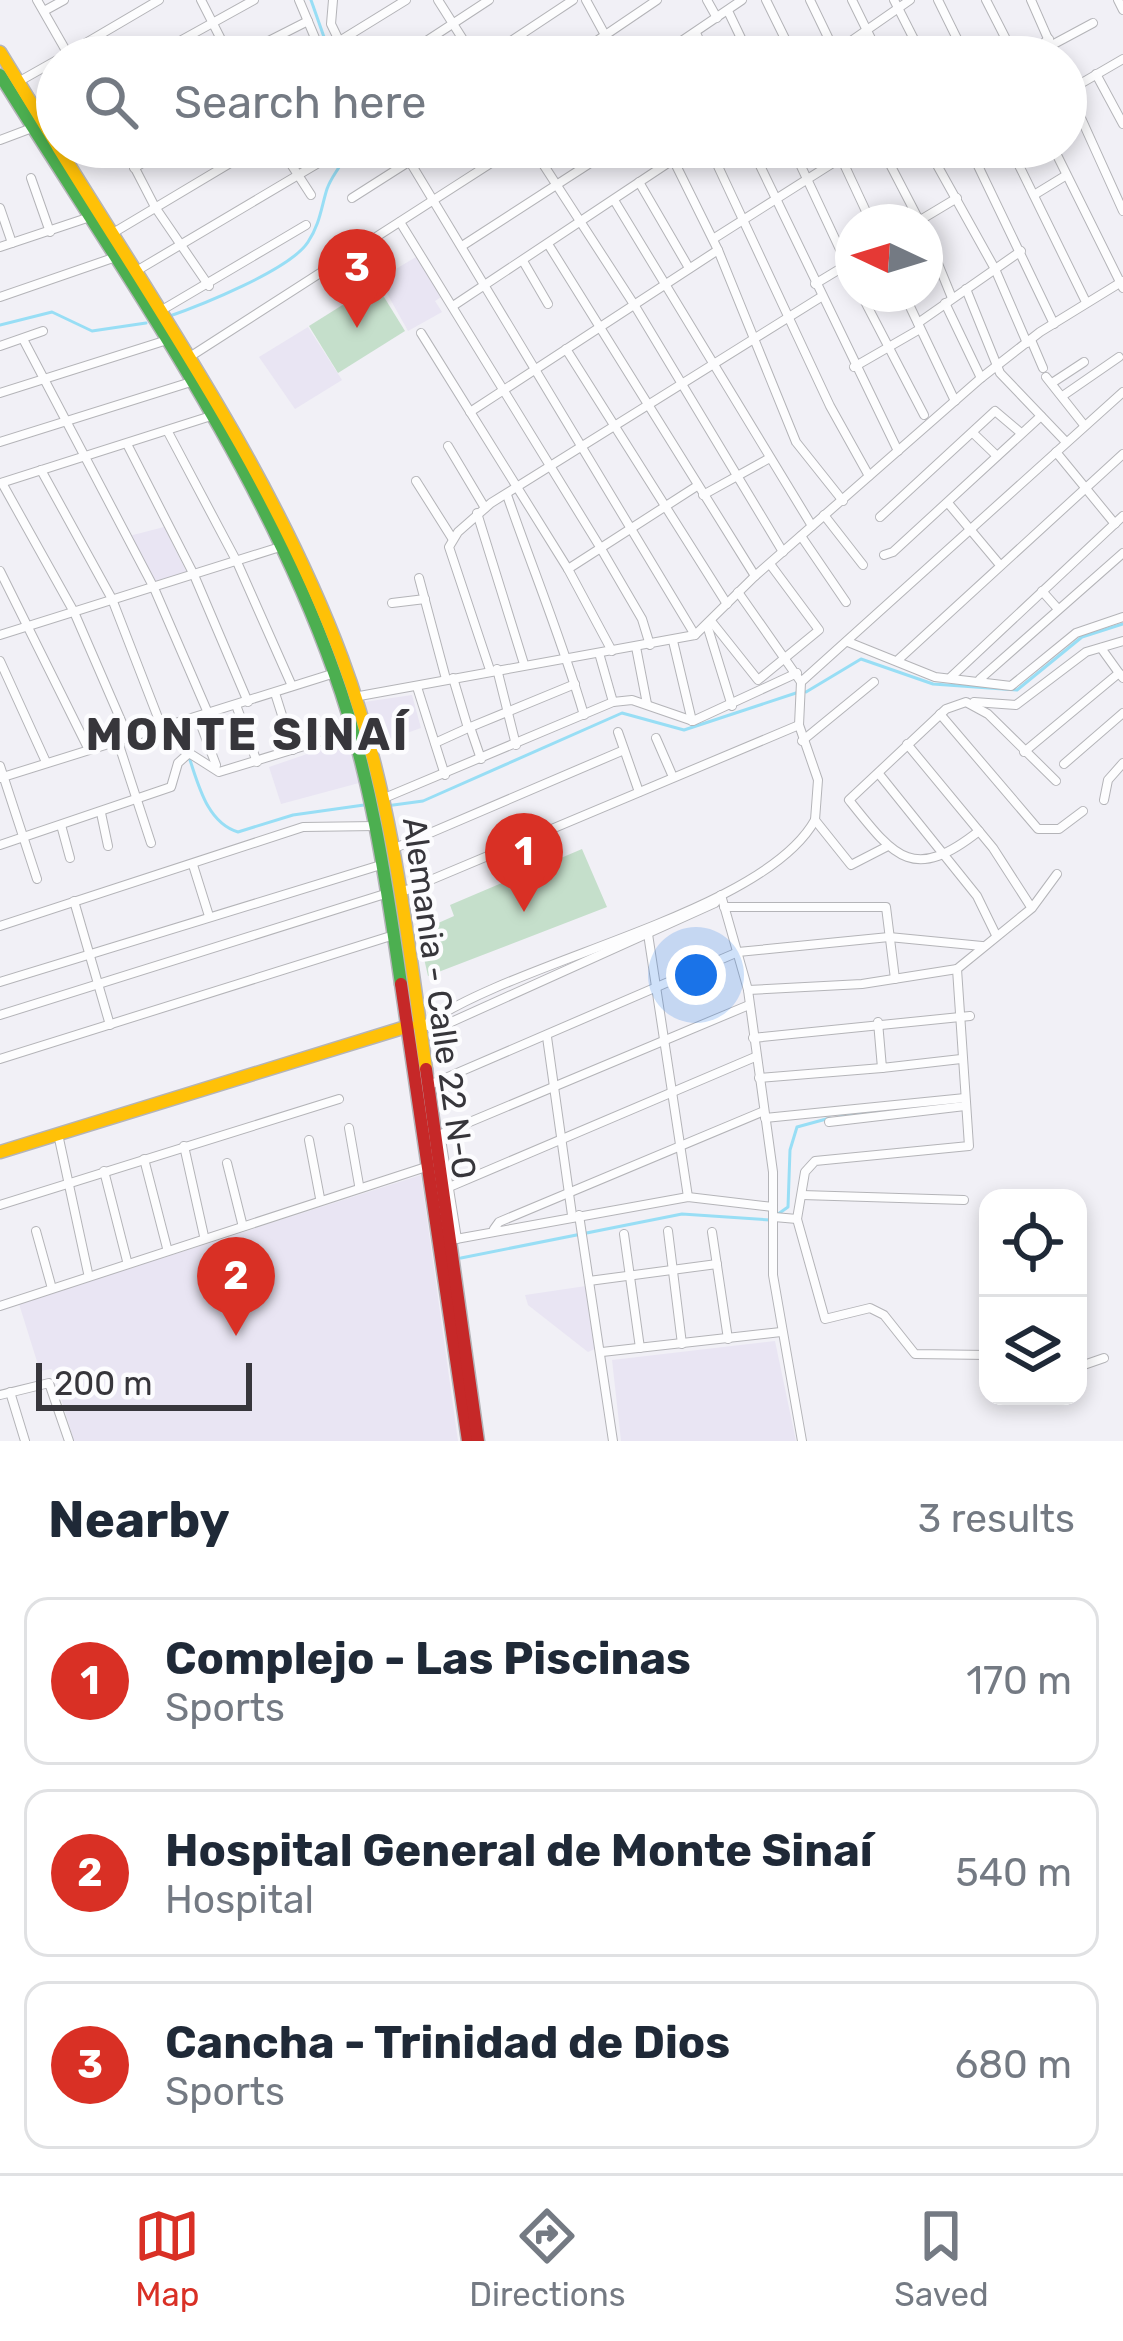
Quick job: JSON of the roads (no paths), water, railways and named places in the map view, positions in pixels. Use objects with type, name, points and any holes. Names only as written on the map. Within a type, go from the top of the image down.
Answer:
[{"type":"street","points":[[37,0],[55,36]]},
{"type":"street","points":[[44,12],[64,0]]},
{"type":"street","points":[[99,36],[159,0]]},
{"type":"street","points":[[201,0],[220,36]]},
{"type":"street","points":[[189,36],[254,0]]},
{"type":"street","points":[[299,0],[314,36]]},
{"type":"street","points":[[333,0],[331,24],[336,36]]},
{"type":"street","points":[[348,36],[406,0]]},
{"type":"street","points":[[438,0],[460,36]]},
{"type":"street","points":[[434,36],[489,0]]},
{"type":"street","points":[[519,36],[572,0]]},
{"type":"street","points":[[586,0],[605,36],[657,0]]},
{"type":"street","points":[[707,0],[717,18]]},
{"type":"street","points":[[691,36],[742,0]]},
{"type":"street","points":[[766,0],[784,36]]},
{"type":"street","points":[[809,0],[825,36]]},
{"type":"street","points":[[852,0],[870,36]]},
{"type":"street","points":[[860,36],[896,4],[910,0]]},
{"type":"street","points":[[938,0],[956,36]]},
{"type":"street","points":[[986,0],[1004,36]]},
{"type":"street","points":[[1031,0],[1047,36]]},
{"type":"street","points":[[1118,0],[1123,10]]},
{"type":"street","points":[[896,4],[912,36]]},
{"type":"street","points":[[728,11],[740,36]]},
{"type":"street","points":[[277,36],[308,21]]},
{"type":"street","points":[[1063,36],[1093,22]]},
{"type":"street","points":[[0,52],[10,91],[36,121]]},
{"type":"street","points":[[1087,78],[1123,59]]},
{"type":"street","points":[[1096,74],[1123,124]]},
{"type":"street","points":[[0,75],[36,130]]},
{"type":"street","points":[[10,91],[36,75]]},
{"type":"street","points":[[0,140],[34,127]]},
{"type":"street","points":[[1087,132],[1123,211]]},
{"type":"street","points":[[58,168],[113,258],[161,317]]},
{"type":"street","points":[[72,168],[138,270],[161,317]]},
{"type":"street","points":[[134,168],[209,286]]},
{"type":"street","points":[[113,232],[221,168]]},
{"type":"street","points":[[294,168],[311,195]]},
{"type":"street","points":[[138,270],[312,168]]},
{"type":"street","points":[[352,198],[399,168]]},
{"type":"street","points":[[414,168],[634,526],[695,635]]},
{"type":"street","points":[[188,358],[484,168]]},
{"type":"street","points":[[545,168],[635,306],[783,552]]},
{"type":"street","points":[[462,246],[583,168]]},
{"type":"street","points":[[453,306],[661,168]]},
{"type":"street","points":[[678,168],[718,250],[796,442],[843,501]]},
{"type":"street","points":[[719,168],[830,406],[869,476]]},
{"type":"street","points":[[761,168],[898,451]]},
{"type":"street","points":[[802,168],[835,234]]},
{"type":"street","points":[[713,239],[829,168]]},
{"type":"street","points":[[846,168],[863,204]]},
{"type":"street","points":[[891,168],[909,204]]},
{"type":"street","points":[[940,168],[1047,376],[1084,425]]},
{"type":"street","points":[[980,168],[1054,324]]},
{"type":"street","points":[[1020,168],[1086,302]]},
{"type":"street","points":[[354,698],[695,635],[754,576],[981,378],[1086,302],[1122,284],[1062,168]]},
{"type":"street","points":[[1034,195],[1066,176]]},
{"type":"street","points":[[32,178],[50,232]]},
{"type":"street","points":[[639,182],[689,268]]},
{"type":"street","points":[[943,207],[957,198]]},
{"type":"street","points":[[614,200],[812,526]]},
{"type":"street","points":[[0,208],[12,243]]},
{"type":"street","points":[[0,247],[87,218]]},
{"type":"street","points":[[400,222],[642,619],[650,645]]},
{"type":"street","points":[[161,317],[306,225]]},
{"type":"street","points":[[548,244],[754,576]]},
{"type":"street","points":[[470,412],[718,250]]},
{"type":"street","points":[[854,367],[1022,251]]},
{"type":"street","points":[[0,297],[113,258]]},
{"type":"street","points":[[523,261],[548,304]]},
{"type":"street","points":[[815,284],[835,272]]},
{"type":"street","points":[[943,286],[981,378]]},
{"type":"street","points":[[966,289],[997,368],[1066,442]]},
{"type":"street","points":[[516,746],[494,669],[449,547],[452,538],[481,510],[820,297]]},
{"type":"street","points":[[869,312],[924,416]]},
{"type":"street","points":[[912,312],[955,401]]},
{"type":"street","name":"Alemania - Calle 22 N-O","points":[[161,317],[311,585],[354,698],[383,801],[384,864],[398,892],[394,935],[429,1085],[478,1441]]},
{"type":"street","name":"Alemania - Calle 22 N-O","points":[[161,317],[167,340],[280,547],[335,673],[367,786],[395,848],[416,1026],[426,1167],[468,1441]]},
{"type":"street","points":[[0,346],[43,331]]},
{"type":"street","points":[[421,334],[568,569],[612,651]]},
{"type":"street","points":[[23,339],[154,588],[203,715],[219,772]]},
{"type":"street","points":[[0,393],[167,340]]},
{"type":"street","points":[[566,349],[727,604]]},
{"type":"street","points":[[1064,395],[1119,357]]},
{"type":"street","points":[[1047,376],[1084,362]]},
{"type":"street","points":[[0,442],[191,382]]},
{"type":"street","points":[[383,801],[613,702],[648,705],[692,721],[799,678],[848,641],[1123,392]]},
{"type":"street","points":[[880,518],[997,410],[1022,433]]},
{"type":"street","points":[[152,843],[123,740],[74,612],[1,483],[211,416]]},
{"type":"street","points":[[884,555],[1041,416]]},
{"type":"street","points":[[168,432],[237,562],[292,686]]},
{"type":"street","points":[[973,434],[997,456]]},
{"type":"street","points":[[128,444],[194,575],[248,702]]},
{"type":"street","points":[[448,446],[481,510],[524,664]]},
{"type":"street","points":[[951,677],[1119,520],[1056,452]]},
{"type":"street","points":[[899,659],[1123,454]]},
{"type":"street","points":[[568,569],[665,507],[768,459]]},
{"type":"street","points":[[41,470],[112,598],[162,728],[179,735],[189,753],[219,772],[353,731]]},
{"type":"street","points":[[416,482],[452,538]]},
{"type":"street","points":[[508,495],[543,602],[569,658],[584,715]]},
{"type":"street","points":[[948,503],[1000,565]]},
{"type":"street","points":[[824,515],[863,566]]},
{"type":"street","points":[[801,536],[846,602]]},
{"type":"street","points":[[0,635],[280,547]]},
{"type":"street","points":[[980,679],[1123,553]]},
{"type":"street","points":[[709,622],[755,680],[819,630],[770,564]]},
{"type":"street","points":[[0,571],[88,748]]},
{"type":"street","points":[[419,578],[449,679],[481,760]]},
{"type":"street","points":[[1042,591],[1058,609]]},
{"type":"street","points":[[0,1152],[416,1026],[766,872],[814,820],[818,780],[799,725],[799,678],[739,592]]},
{"type":"street","points":[[392,603],[425,599]]},
{"type":"street","points":[[848,641],[935,677],[1011,686],[1076,633],[1123,617]]},
{"type":"street","points":[[709,622],[732,706]]},
{"type":"street","points":[[673,640],[692,721]]},
{"type":"street","points":[[979,831],[943,860],[908,860],[886,847],[849,800],[940,714],[966,702],[1016,705],[1082,655],[1123,641]]},
{"type":"street","points":[[636,646],[648,705]]},
{"type":"street","points":[[1024,752],[1121,675],[1101,648]]},
{"type":"street","points":[[599,653],[613,702]]},
{"type":"street","points":[[0,661],[46,762]]},
{"type":"street","points":[[2,777],[335,673]]},
{"type":"street","points":[[802,741],[874,682]]},
{"type":"street","points":[[435,743],[575,684]]},
{"type":"street","points":[[417,686],[445,775]]},
{"type":"street","points":[[275,692],[293,750]]},
{"type":"street","points":[[966,702],[988,714],[1056,781]]},
{"type":"street","points":[[236,705],[257,762]]},
{"type":"street","points":[[1064,764],[1123,713]]},
{"type":"street","points":[[940,714],[1038,830],[1059,829],[1083,811]]},
{"type":"street","points":[[0,1015],[398,892],[799,725]]},
{"type":"street","points":[[617,732],[639,792]]},
{"type":"street","points":[[656,738],[673,777]]},
{"type":"street","points":[[907,744],[979,831],[1032,908]]},
{"type":"street","points":[[395,848],[624,749]]},
{"type":"street","points":[[0,844],[171,787],[178,763],[189,753]]},
{"type":"street","points":[[1104,800],[1108,780],[1123,763]]},
{"type":"street","points":[[0,766],[38,879]]},
{"type":"street","points":[[879,774],[976,896],[996,935]]},
{"type":"street","points":[[101,813],[108,846]]},
{"type":"street","points":[[814,820],[851,865],[886,847]]},
{"type":"street","points":[[0,926],[303,827],[381,824]]},
{"type":"street","points":[[62,825],[70,858]]},
{"type":"street","points":[[0,982],[384,864]]},
{"type":"street","points":[[193,865],[208,916]]},
{"type":"street","points":[[748,990],[895,979],[957,969],[1032,908],[1057,874]]},
{"type":"street","points":[[721,895],[748,990],[774,1212],[772,1251],[781,1332],[802,1441]]},
{"type":"street","points":[[416,1026],[438,1028],[715,903],[721,895]]},
{"type":"street","points":[[74,901],[110,1025]]},
{"type":"street","points":[[724,907],[883,907],[895,979]]},
{"type":"street","points":[[648,934],[688,1197]]},
{"type":"street","points":[[0,1059],[394,935]]},
{"type":"street","points":[[429,1085],[738,952],[889,937],[982,946]]},
{"type":"street","points":[[957,969],[964,1016],[961,1059],[969,1146],[815,1161],[806,1167],[797,1219],[825,1318],[871,1308],[884,1315],[915,1354],[979,1354]]},
{"type":"street","points":[[436,1136],[749,1005]]},
{"type":"street","points":[[753,1038],[964,1016]]},
{"type":"street","points":[[878,1022],[882,1068]]},
{"type":"street","points":[[547,1037],[613,1441]]},
{"type":"street","points":[[444,1190],[755,1057]]},
{"type":"street","points":[[759,1078],[961,1059]]},
{"type":"street","points":[[0,1205],[339,1099]]},
{"type":"street","points":[[493,1231],[499,1222],[570,1191],[764,1114],[965,1102]]},
{"type":"street","points":[[830,1122],[965,1102]]},
{"type":"street","points":[[349,1128],[359,1185]]},
{"type":"street","points":[[58,1134],[88,1273]]},
{"type":"street","points":[[309,1140],[320,1198]]},
{"type":"street","points":[[184,1146],[204,1236]]},
{"type":"street","points":[[144,1159],[167,1248]]},
{"type":"street","points":[[227,1163],[242,1223]]},
{"type":"street","points":[[0,1306],[51,1285],[426,1167]]},
{"type":"street","points":[[104,1171],[128,1261]]},
{"type":"street","points":[[802,1195],[964,1201]]},
{"type":"street","points":[[453,1240],[688,1197],[797,1219]]},
{"type":"street","points":[[36,1231],[51,1285]]},
{"type":"street","points":[[668,1232],[682,1344]]},
{"type":"street","points":[[712,1232],[728,1339]]},
{"type":"street","points":[[624,1234],[640,1348]]},
{"type":"street","points":[[589,1281],[717,1264]]},
{"type":"street","points":[[602,1352],[781,1332]]},
{"type":"street","points":[[1087,1364],[1104,1358]]},
{"type":"street","points":[[26,1441],[5,1394],[50,1383],[69,1441]]},
{"type":"waterway","points":[[311,0],[324,36]]},
{"type":"waterway","points":[[167,317],[243,286],[298,253],[315,229],[338,168]]},
{"type":"waterway","points":[[0,325],[52,312],[92,331],[146,323]]},
{"type":"waterway","points":[[806,692],[861,659],[933,684],[1017,690],[1082,637],[1123,624]]},
{"type":"waterway","points":[[386,806],[423,801],[622,713],[684,730],[796,693]]},
{"type":"waterway","points":[[190,760],[212,812],[238,832],[293,815],[364,805]]},
{"type":"waterway","points":[[839,1117],[883,1110]]},
{"type":"waterway","points":[[778,1214],[788,1207],[790,1150],[797,1127],[830,1118]]},
{"type":"waterway","points":[[461,1258],[682,1214],[770,1220]]},
{"type":"place","name":"Cancha - Trinidad de Dios","points":[[357,328]]},
{"type":"place","name":"Complejo - Las Piscinas","points":[[524,912]]},
{"type":"place","name":"Hospital General de Monte Sinaí","points":[[236,1336]]},
{"type":"district","name":"MONTE SINAÍ","points":[[248,734]]}]
